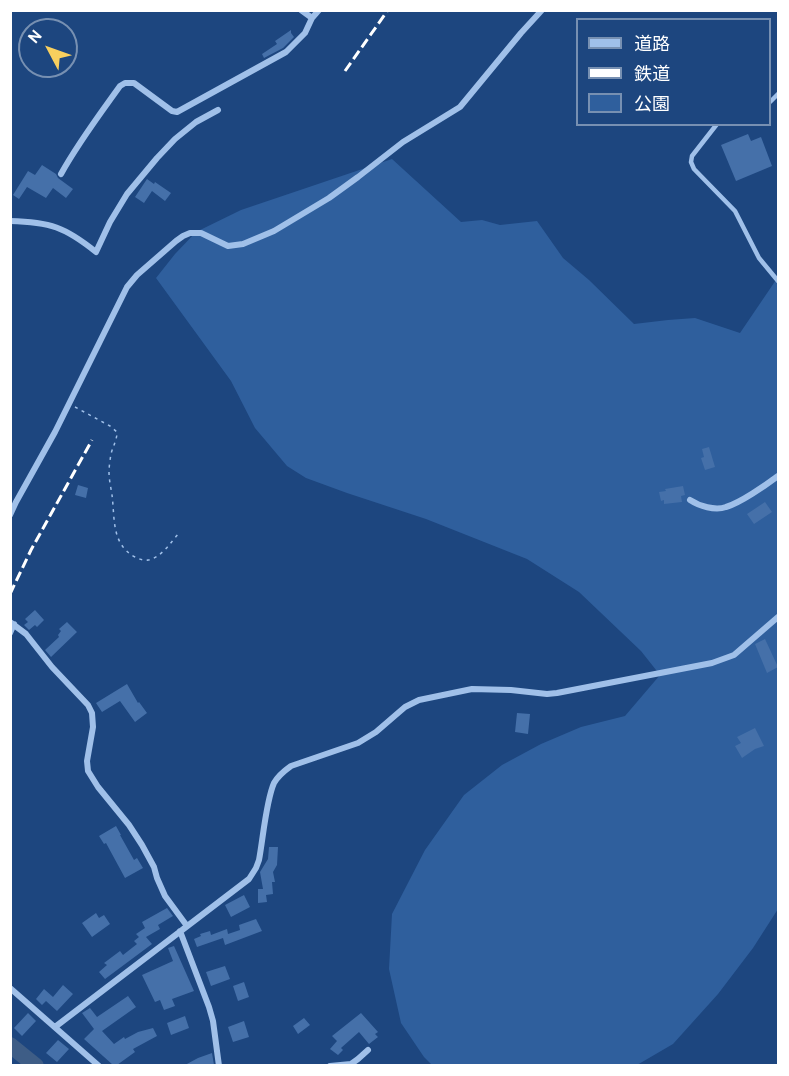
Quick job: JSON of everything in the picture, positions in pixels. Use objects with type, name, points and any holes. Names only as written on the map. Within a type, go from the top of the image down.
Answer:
[{"type":"street","points":[[301,10],[312,18]]},
{"type":"street","points":[[61,174],[70,156],[120,86],[125,83],[134,83],[172,111],[177,112],[286,52],[305,33],[312,18],[319,10]]},
{"type":"street","points":[[10,515],[70,403],[131,281],[176,241],[190,233],[201,233],[228,246],[243,244],[274,231],[320,204],[402,142],[460,107],[542,10]]},
{"type":"street","points":[[10,220],[51,224],[78,238],[96,252],[127,194],[157,158],[196,122],[218,110]]},
{"type":"street","points":[[690,500],[703,506],[725,508],[778,476]]},
{"type":"street","points":[[56,1027],[252,875],[259,860],[274,784],[282,773],[294,765],[358,743],[376,732],[398,712],[412,703],[427,698],[472,689],[557,693],[712,663],[734,655],[778,617]]},
{"type":"street","points":[[10,633],[12,623],[26,634],[52,667],[88,705],[92,712],[93,727],[87,761],[88,771],[142,845],[154,867],[165,896],[187,926]]},
{"type":"street","points":[[180,931],[209,1007],[219,1065]]},
{"type":"street","points":[[10,988],[56,1027],[94,1064]]},
{"type":"street","points":[[330,1065],[351,1064],[368,1050]]},
{"type":"lane","points":[[715,126],[692,156],[691,162],[702,178],[735,211],[759,258],[778,280]]},
{"type":"path","points":[[70,403],[117,432],[111,455],[109,483],[113,522],[118,538],[126,550],[138,558],[150,560],[161,553],[179,533]]},
{"type":"green space","points":[[392,159],[461,222],[482,220],[500,225],[537,221],[563,258],[634,324],[695,318],[740,333],[778,277],[778,909],[753,948],[718,994],[673,1044],[637,1065],[432,1065],[401,1023],[389,969],[392,914],[425,850],[464,795],[502,765],[541,744],[581,727],[625,716],[660,675],[641,651],[579,592],[527,559],[426,519],[306,478],[287,466],[255,428],[231,381],[156,278],[196,232],[241,210]]},
{"type":"building","points":[[291,30],[294,37],[283,48],[264,58],[262,54],[277,44],[275,41]]},
{"type":"building","points":[[748,134],[751,141],[761,137],[772,166],[736,181],[721,145]]},
{"type":"building","points":[[42,165],[73,189],[66,198],[53,188],[46,198],[27,187],[19,199],[13,195],[28,171],[35,175]]},
{"type":"building","points":[[147,179],[171,193],[165,201],[152,191],[144,203],[135,197]]},
{"type":"building","points":[[709,447],[715,467],[705,470],[701,458],[704,457],[702,449]]},
{"type":"building","points":[[78,485],[88,488],[86,498],[75,495]]},
{"type":"building","points":[[683,486],[685,495],[681,496],[682,502],[664,504],[664,500],[661,501],[659,492]]},
{"type":"building","points":[[765,502],[772,512],[754,524],[747,514]]},
{"type":"building","points":[[35,610],[44,620],[37,627],[35,625],[29,630],[24,625],[28,622],[25,619]]},
{"type":"building","points":[[67,622],[77,632],[51,657],[45,650],[59,637],[61,631],[59,629]]},
{"type":"building","points":[[765,639],[778,667],[767,673],[755,644]]},
{"type":"building","points":[[127,684],[147,713],[135,722],[120,701],[102,712],[96,703]]},
{"type":"building","points":[[517,713],[530,714],[528,734],[515,732]]},
{"type":"building","points":[[755,728],[764,746],[742,758],[735,746],[741,743],[737,737]]},
{"type":"building","points":[[116,826],[134,860],[137,858],[143,868],[125,878],[106,843],[104,844],[99,836]]},
{"type":"building","points":[[269,847],[278,847],[277,865],[273,872],[275,882],[272,882],[273,894],[266,895],[267,902],[258,903],[258,889],[263,889],[260,872],[268,859]]},
{"type":"building","points":[[244,895],[250,907],[231,917],[225,905]]},
{"type":"building","points":[[167,908],[173,916],[158,925],[160,929],[146,937],[152,944],[105,979],[99,972],[107,965],[104,963],[120,951],[123,955],[137,944],[134,941],[139,937],[136,934],[145,928],[142,922]]},
{"type":"building","points":[[96,913],[99,918],[104,915],[110,924],[92,937],[82,923]]},
{"type":"building","points":[[256,919],[262,931],[225,945],[223,938],[197,947],[194,939],[201,936],[200,934],[210,931],[211,935],[227,929],[228,934],[240,930],[239,925]]},
{"type":"building","points":[[174,946],[194,991],[172,999],[175,1006],[164,1010],[160,1000],[155,1002],[142,975],[173,961],[168,948]]},
{"type":"building","points":[[225,966],[230,979],[211,986],[206,972]]},
{"type":"building","points":[[244,982],[249,997],[238,1001],[233,986]]},
{"type":"building","points":[[63,985],[73,994],[57,1011],[46,1001],[42,1005],[36,999],[44,989],[53,997]]},
{"type":"building","points":[[128,996],[136,1007],[102,1031],[114,1044],[124,1037],[125,1039],[153,1028],[157,1036],[133,1049],[135,1052],[117,1065],[113,1065],[84,1039],[94,1029],[82,1013],[90,1008],[97,1017]]},
{"type":"building","points":[[28,1013],[36,1021],[22,1036],[14,1028]]},
{"type":"building","points":[[361,1013],[378,1032],[375,1034],[378,1037],[369,1044],[359,1032],[341,1048],[343,1050],[338,1055],[330,1049],[337,1041],[332,1036]]},
{"type":"building","points":[[185,1016],[189,1028],[171,1035],[167,1023]]},
{"type":"building","points":[[304,1018],[310,1025],[298,1034],[293,1026]]},
{"type":"building","points":[[244,1021],[249,1037],[233,1042],[228,1027]]},
{"type":"building","points":[[58,1040],[69,1049],[57,1062],[46,1053]]},
{"type":"building","points":[[212,1053],[214,1065],[185,1065],[198,1058]]},
{"type":"waterway","points":[[10,1045],[36,1066]]},
{"type":"railway","points":[[345,71],[388,10]]},
{"type":"railway","points":[[10,594],[31,550],[92,440]]}]
